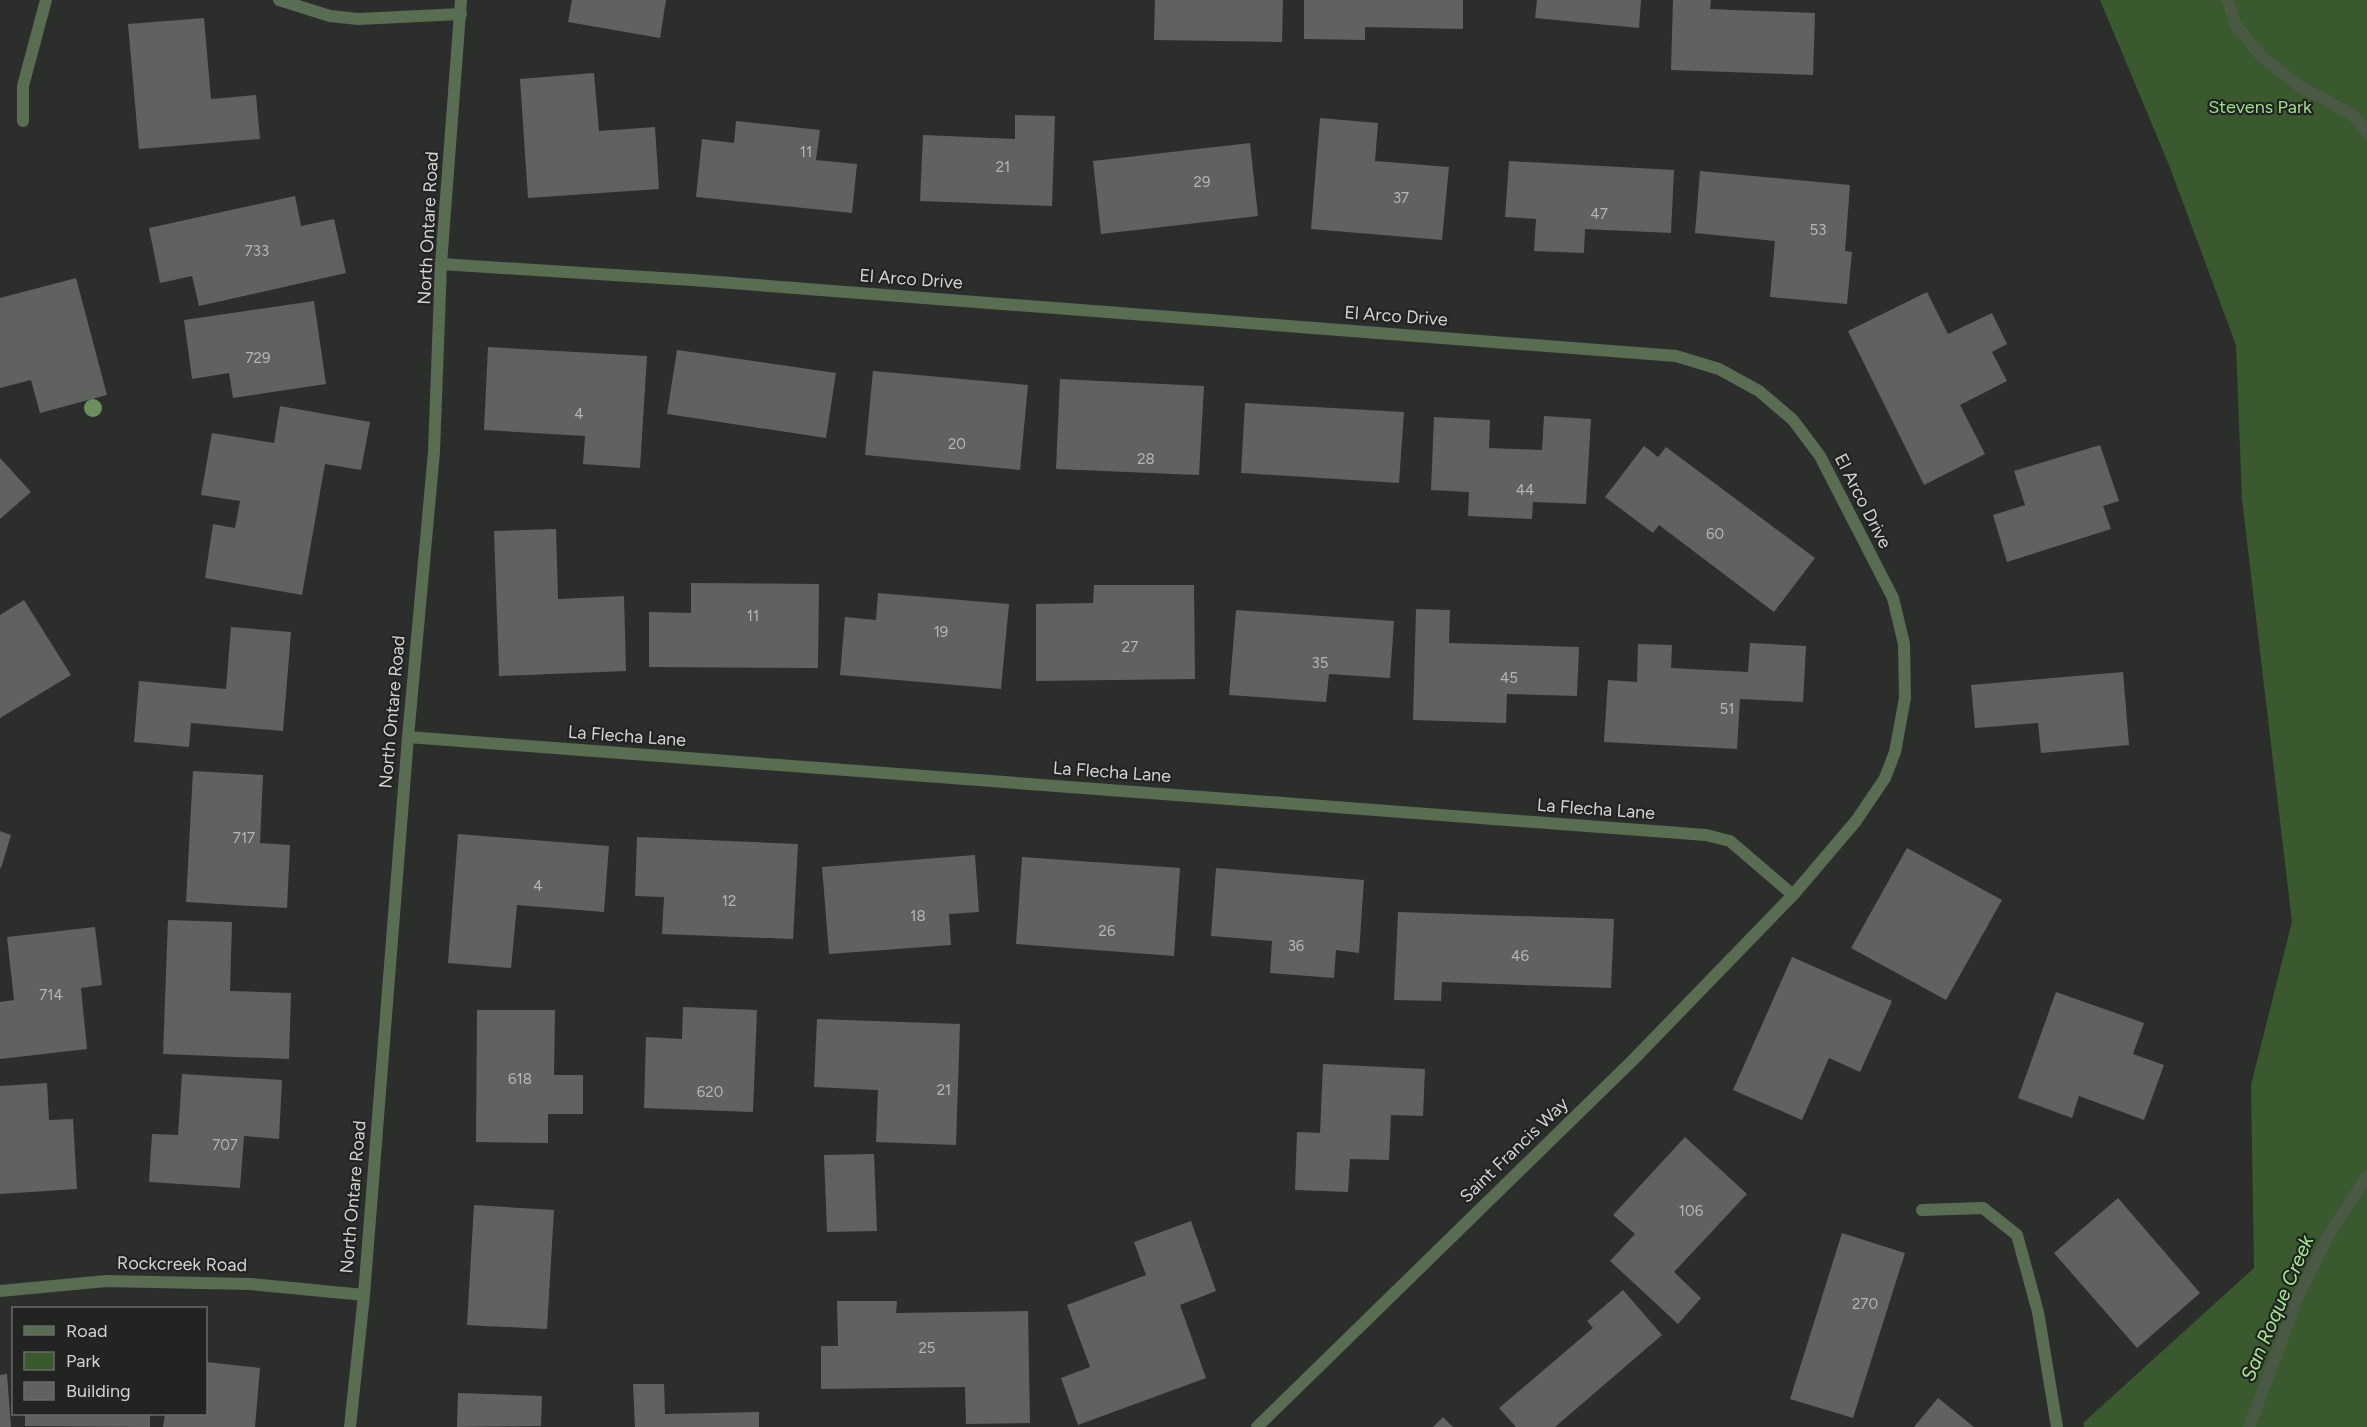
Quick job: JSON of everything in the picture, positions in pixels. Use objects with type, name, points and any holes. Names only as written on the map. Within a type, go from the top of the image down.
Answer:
[{"type":"street","points":[[23,121],[23,86],[46,0]]},
{"type":"street","points":[[279,0],[321,14],[358,19],[461,14]]},
{"type":"street","name":"North Ontare Road","points":[[350,1427],[364,1295],[408,737],[434,452],[441,264],[461,0]]},
{"type":"street","name":"El Arco Drive","points":[[441,264],[692,280],[1676,356],[1719,369],[1759,391],[1792,420],[1820,456],[1893,598],[1904,644],[1905,698],[1895,752],[1886,778],[1856,821],[1792,895]]},
{"type":"street","name":"La Flecha Lane","points":[[408,737],[1706,835],[1730,841],[1792,895]]},
{"type":"street","name":"Saint Francis Way","points":[[1257,1427],[1632,1061],[1792,895]]},
{"type":"street","points":[[1922,1210],[1983,1209],[2017,1235],[2038,1312],[2057,1427]]},
{"type":"street","name":"Rockcreek Road","points":[[0,1291],[106,1281],[250,1284],[364,1295]]},
{"type":"green space","name":"Stevens Park","points":[[2100,0],[2367,0],[2367,1427],[2084,1427],[2083,1423],[2254,1268],[2251,1085],[2292,922],[2242,499],[2236,345],[2169,165]]},
{"type":"building","points":[[572,0],[666,0],[660,38],[568,22]]},
{"type":"building","points":[[1155,0],[1283,0],[1282,42],[1154,40]]},
{"type":"building","points":[[1304,0],[1463,0],[1463,29],[1365,27],[1365,40],[1304,39]]},
{"type":"building","points":[[1537,0],[1641,0],[1639,28],[1535,18]]},
{"type":"building","points":[[1673,0],[1711,0],[1710,9],[1815,13],[1813,75],[1671,70]]},
{"type":"building","points":[[204,18],[211,99],[256,95],[260,139],[139,149],[128,24]]},
{"type":"building","points":[[594,73],[599,131],[655,127],[659,189],[528,198],[520,79]]},
{"type":"building","points":[[1015,115],[1055,116],[1052,206],[920,201],[923,135],[1015,139]]},
{"type":"building","points":[[1320,118],[1378,123],[1375,161],[1449,167],[1442,240],[1311,229]]},
{"type":"building","points":[[736,121],[820,130],[816,160],[857,164],[852,213],[696,197],[702,139],[734,143]]},
{"type":"building","points":[[1250,143],[1258,216],[1101,234],[1093,161]]},
{"type":"building","points":[[1509,161],[1674,170],[1671,233],[1585,229],[1584,253],[1534,251],[1536,219],[1505,217]]},
{"type":"building","points":[[1700,171],[1850,185],[1845,251],[1852,252],[1847,304],[1770,297],[1775,241],[1695,233]]},
{"type":"building","points":[[295,196],[301,226],[334,219],[346,273],[199,306],[192,276],[160,283],[149,228]]},
{"type":"building","points":[[76,278],[107,395],[40,413],[31,380],[0,388],[0,298]]},
{"type":"building","points":[[1927,292],[1948,334],[1992,313],[2007,344],[1992,352],[2007,381],[1960,405],[1985,454],[1924,485],[1848,331]]},
{"type":"building","points":[[314,301],[326,384],[233,398],[229,373],[192,379],[184,320]]},
{"type":"building","points":[[488,347],[647,356],[640,468],[583,464],[585,436],[484,430]]},
{"type":"building","points":[[677,350],[836,373],[826,438],[667,414]]},
{"type":"building","points":[[873,371],[1028,385],[1020,470],[865,455]]},
{"type":"building","points":[[1060,379],[1204,386],[1199,475],[1056,469]]},
{"type":"building","points":[[1245,403],[1404,412],[1399,483],[1241,473]]},
{"type":"building","points":[[280,406],[370,422],[361,470],[325,464],[302,595],[205,578],[213,524],[235,528],[240,501],[201,495],[212,433],[274,443]]},
{"type":"building","points":[[1544,416],[1591,419],[1586,504],[1533,502],[1532,519],[1468,516],[1469,492],[1431,490],[1434,417],[1490,420],[1489,448],[1542,450]]},
{"type":"building","points":[[2100,445],[2119,501],[2103,506],[2111,529],[2007,562],[1993,515],[2025,505],[2014,471]]},
{"type":"building","points":[[1644,446],[1658,457],[1666,447],[1815,558],[1774,612],[1659,525],[1653,533],[1605,497]]},
{"type":"building","points":[[0,458],[31,492],[0,519]]},
{"type":"building","points":[[556,529],[558,599],[624,596],[626,671],[499,676],[494,531]]},
{"type":"building","points":[[691,583],[819,584],[818,668],[649,667],[649,612],[691,613]]},
{"type":"building","points":[[1094,585],[1194,585],[1195,679],[1036,681],[1036,604],[1093,603]]},
{"type":"building","points":[[878,593],[1009,604],[1001,689],[840,675],[845,617],[876,620]]},
{"type":"building","points":[[24,600],[71,675],[0,718],[0,615]]},
{"type":"building","points":[[1416,609],[1450,610],[1449,643],[1579,647],[1577,696],[1507,694],[1506,723],[1413,720]]},
{"type":"building","points":[[1236,610],[1394,621],[1390,678],[1329,674],[1326,702],[1229,695]]},
{"type":"building","points":[[231,627],[291,632],[283,731],[191,723],[189,747],[134,742],[139,681],[226,689]]},
{"type":"building","points":[[1750,643],[1806,646],[1803,702],[1740,699],[1737,749],[1604,742],[1608,680],[1637,682],[1638,644],[1672,645],[1671,668],[1748,672]]},
{"type":"building","points":[[2123,672],[2129,745],[2041,753],[2038,723],[1975,728],[1971,685]]},
{"type":"building","points":[[193,771],[263,775],[260,843],[290,845],[287,908],[186,902]]},
{"type":"building","points":[[0,831],[11,835],[1,868],[0,868]]},
{"type":"building","points":[[458,834],[609,846],[604,912],[517,905],[511,968],[448,963]]},
{"type":"building","points":[[637,837],[798,844],[793,939],[662,934],[664,897],[635,896]]},
{"type":"building","points":[[1907,848],[2002,900],[1946,1000],[1851,948]]},
{"type":"building","points":[[975,855],[979,912],[949,914],[951,945],[829,954],[822,867]]},
{"type":"building","points":[[1022,857],[1180,868],[1174,956],[1016,944]]},
{"type":"building","points":[[1216,868],[1364,880],[1359,953],[1336,950],[1334,978],[1270,973],[1272,941],[1211,936]]},
{"type":"building","points":[[1398,912],[1614,919],[1611,988],[1442,982],[1441,1001],[1394,1000]]},
{"type":"building","points":[[168,920],[232,922],[230,991],[291,993],[289,1059],[163,1054]]},
{"type":"building","points":[[95,927],[102,985],[81,988],[87,1049],[0,1059],[0,1002],[14,1000],[7,937]]},
{"type":"building","points":[[1792,957],[1892,1001],[1860,1072],[1829,1058],[1802,1120],[1733,1090]]},
{"type":"building","points":[[2056,992],[2144,1023],[2133,1054],[2164,1065],[2144,1120],[2079,1096],[2072,1118],[2018,1098]]},
{"type":"building","points":[[683,1007],[757,1010],[753,1112],[644,1108],[646,1037],[682,1039]]},
{"type":"building","points":[[477,1010],[555,1010],[554,1075],[583,1075],[583,1114],[548,1114],[548,1143],[476,1142]]},
{"type":"building","points":[[817,1019],[960,1024],[956,1145],[876,1142],[878,1090],[814,1087]]},
{"type":"building","points":[[1323,1064],[1425,1069],[1423,1116],[1391,1115],[1389,1160],[1350,1159],[1348,1192],[1295,1190],[1297,1132],[1320,1133]]},
{"type":"building","points":[[182,1074],[282,1080],[279,1139],[244,1136],[240,1188],[149,1182],[152,1134],[178,1135]]},
{"type":"building","points":[[47,1083],[49,1120],[73,1119],[77,1189],[0,1194],[0,1086]]},
{"type":"building","points":[[1685,1137],[1747,1194],[1674,1272],[1701,1298],[1678,1324],[1610,1261],[1635,1234],[1613,1215]]},
{"type":"building","points":[[874,1154],[877,1231],[827,1232],[824,1155]]},
{"type":"building","points":[[2118,1198],[2200,1293],[2137,1348],[2054,1253]]},
{"type":"building","points":[[474,1205],[554,1210],[547,1329],[467,1325]]},
{"type":"building","points":[[1191,1221],[1216,1291],[1180,1305],[1206,1378],[1078,1425],[1061,1378],[1090,1367],[1067,1305],[1146,1275],[1134,1242]]},
{"type":"building","points":[[1842,1233],[1905,1253],[1853,1418],[1790,1399]]},
{"type":"building","points":[[1623,1290],[1662,1335],[1555,1427],[1516,1427],[1499,1408],[1593,1328],[1587,1321]]},
{"type":"building","points":[[837,1301],[897,1301],[896,1313],[1028,1311],[1030,1423],[966,1424],[965,1387],[821,1389],[821,1346],[838,1346]]},
{"type":"building","points":[[207,1362],[260,1368],[255,1427],[163,1427],[165,1415],[207,1415]]},
{"type":"building","points":[[7,1374],[11,1427],[0,1427],[0,1375]]},
{"type":"building","points":[[633,1384],[664,1384],[665,1414],[759,1412],[759,1427],[635,1427]]},
{"type":"building","points":[[458,1393],[542,1396],[541,1426],[457,1427]]},
{"type":"building","points":[[1938,1398],[1974,1427],[1914,1427]]},
{"type":"building","points":[[25,1415],[150,1415],[150,1427],[25,1426]]},
{"type":"building","points":[[1443,1417],[1453,1427],[1433,1427]]},
{"type":"waterway","name":"San Roque Creek","points":[[2228,0],[2235,24],[2261,56],[2299,86],[2353,115],[2367,132]]},
{"type":"waterway","name":"San Roque Creek","points":[[2249,1427],[2298,1297],[2330,1233],[2367,1176]]}]
